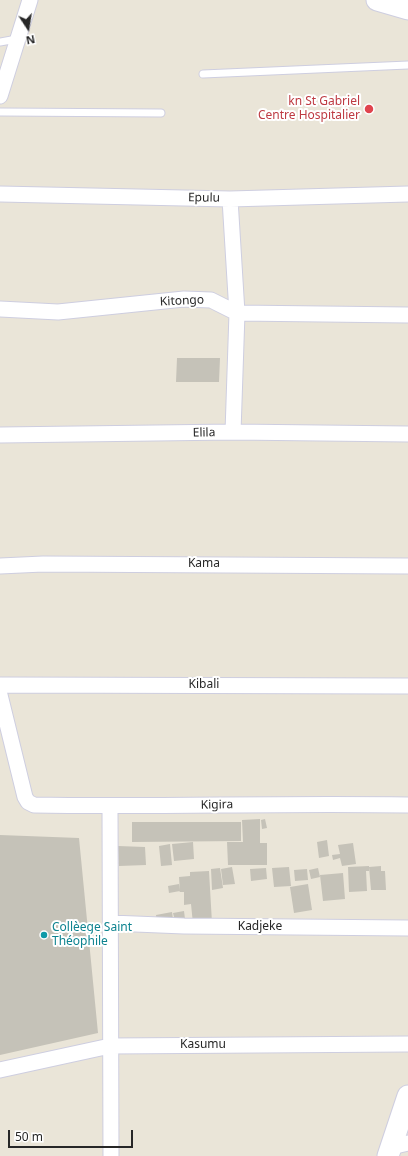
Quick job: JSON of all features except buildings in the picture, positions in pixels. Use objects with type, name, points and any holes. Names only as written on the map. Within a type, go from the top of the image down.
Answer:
[{"type":"main road","points":[[376,0],[407,8]]},
{"type":"main road","points":[[395,1149],[408,1096]]},
{"type":"street","points":[[0,96],[30,0]]},
{"type":"street","name":"Epulu","points":[[0,194],[230,199],[408,194]]},
{"type":"street","points":[[230,199],[237,314],[233,432]]},
{"type":"street","name":"Kitongo","points":[[0,309],[58,312],[184,299],[211,300],[237,314],[408,315]]},
{"type":"street","name":"Elila","points":[[0,434],[233,432],[408,434]]},
{"type":"street","name":"Kama","points":[[0,566],[43,564],[408,566]]},
{"type":"street","name":"Kibali","points":[[0,685],[408,686]]},
{"type":"street","name":"Kigira","points":[[0,695],[25,797],[28,802],[34,805],[110,806],[296,803],[408,805]]},
{"type":"street","points":[[110,806],[112,923],[110,1046],[111,1156]]},
{"type":"street","name":"Kadjeke","points":[[112,923],[184,926],[408,928]]},
{"type":"street","name":"Kasumu","points":[[0,1070],[110,1046],[408,1044]]},
{"type":"lane","points":[[0,42],[17,38]]},
{"type":"lane","points":[[203,74],[408,65]]},
{"type":"lane","points":[[0,112],[161,113]]},
{"type":"place","name":"kn St Gabriel Centre Hospitalier","points":[[369,109]]},
{"type":"place","name":"Collèege Saint Théophile","points":[[44,935]]}]
